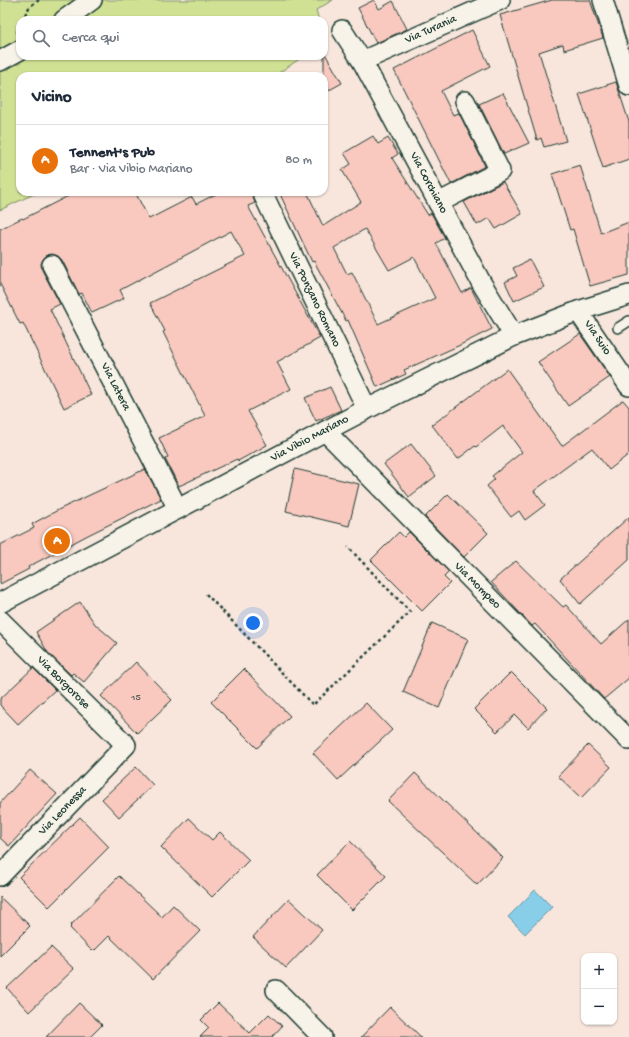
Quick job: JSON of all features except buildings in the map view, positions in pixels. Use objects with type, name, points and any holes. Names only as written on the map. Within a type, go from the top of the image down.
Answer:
[{"type":"street","points":[[70,16],[92,0]]},
{"type":"street","name":"Via Turania","points":[[362,61],[500,0]]},
{"type":"street","points":[[602,0],[629,86]]},
{"type":"street","name":"Via Corchiano","points":[[342,30],[362,61],[482,284],[514,336]]},
{"type":"street","points":[[0,61],[16,52]]},
{"type":"street","points":[[438,203],[500,171],[465,102]]},
{"type":"street","name":"Via Ponzano Romano","points":[[264,196],[367,409]]},
{"type":"street","name":"Via Latera","points":[[52,265],[178,509]]},
{"type":"street","name":"Via Vibio Mariano","points":[[0,603],[367,409],[514,336],[578,310],[629,295]]},
{"type":"street","name":"Via Suio","points":[[578,310],[629,386]]},
{"type":"street","name":"Via Mompeo","points":[[325,431],[629,740]]},
{"type":"street","name":"Via Borgorose","points":[[0,620],[126,745]]},
{"type":"street","name":"Via Leonessa","points":[[1,872],[126,745]]},
{"type":"street","points":[[276,990],[319,1036]]},
{"type":"lane","points":[[618,328],[629,321]]},
{"type":"path","points":[[24,16],[30,6],[39,0]]},
{"type":"path","points":[[206,594],[313,705],[410,612],[348,547]]},
{"type":"green space","points":[[0,0],[333,0],[316,10],[318,16],[16,16],[16,60],[298,60],[280,72],[16,72],[16,196],[30,196],[0,210]]},
{"type":"water","points":[[535,890],[552,907],[525,934],[508,917]]},
{"type":"place","name":"Tennent's Pub","points":[[57,541]]}]
